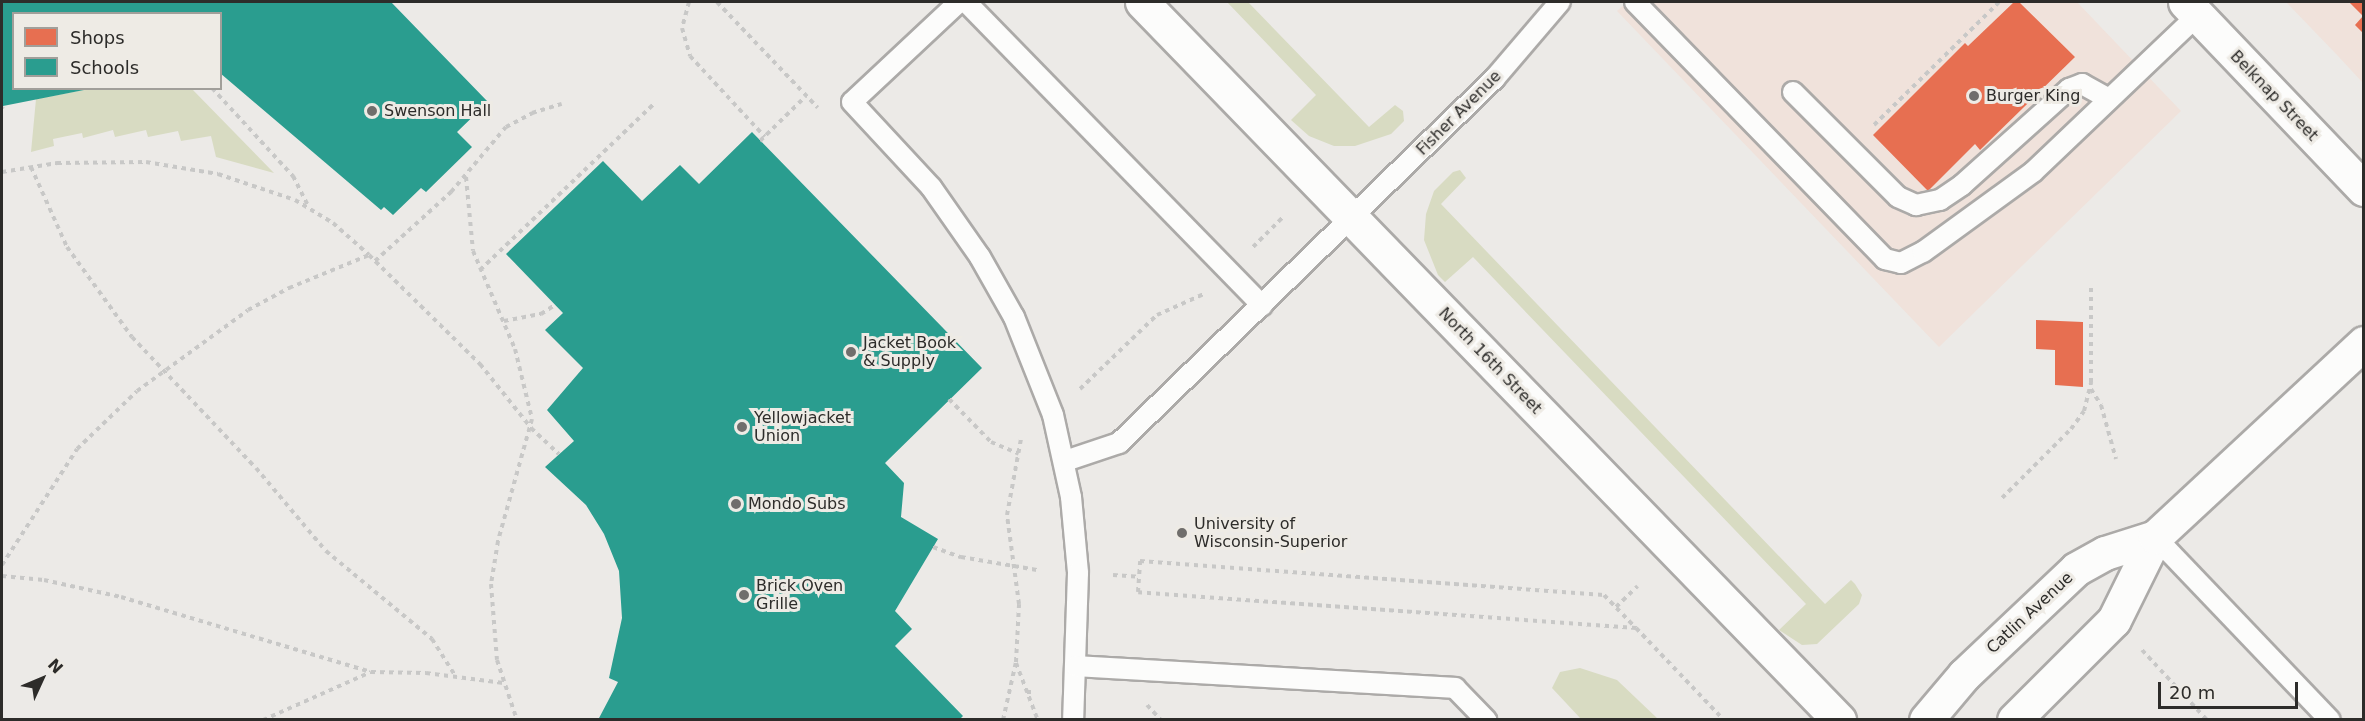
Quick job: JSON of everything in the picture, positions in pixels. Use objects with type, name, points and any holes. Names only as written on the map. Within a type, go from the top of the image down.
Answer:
[{"type":"main road","name":"North 16th Street","points":[[1142,2],[1839,720]]},
{"type":"main road","name":"Belknap Street","points":[[2191,8],[2364,189]]},
{"type":"main road","name":"Catlin Avenue","points":[[2014,720],[2114,620],[2155,537],[2364,343]]},
{"type":"main road","name":"Catlin Avenue","points":[[1926,720],[1964,675],[2076,569],[2105,553],[2155,537]]},
{"type":"lane","points":[[959,2],[852,102],[931,187],[980,257],[1014,317],[1053,415],[1065,461],[1078,573],[1073,720]]},
{"type":"lane","points":[[966,2],[1262,305]]},
{"type":"lane","name":"Fisher Avenue","points":[[1065,461],[1119,443],[1518,54],[1560,2]]},
{"type":"lane","points":[[1635,2],[1885,259],[1901,263],[1923,252],[2033,171],[2109,99],[2191,8]]},
{"type":"lane","points":[[1793,92],[1898,197],[1917,205],[1940,200],[1962,185],[2068,88],[2082,84],[2109,99]]},
{"type":"lane","points":[[2155,537],[2330,720]]},
{"type":"lane","points":[[1076,666],[1455,688],[1486,720]]},
{"type":"path","points":[[689,2],[682,28],[690,56],[765,136]]},
{"type":"path","points":[[717,2],[822,113]]},
{"type":"path","points":[[1850,149],[1999,2]]},
{"type":"path","points":[[214,90],[293,176],[308,207]]},
{"type":"path","points":[[760,141],[806,96]]},
{"type":"path","points":[[375,261],[466,177],[506,128],[532,113],[562,104]]},
{"type":"path","points":[[480,270],[654,104]]},
{"type":"path","points":[[2,172],[31,167],[106,161],[171,165],[254,184],[308,207],[369,255],[476,359],[531,428],[559,454]]},
{"type":"path","points":[[31,167],[58,233],[77,264],[119,321],[162,371],[256,468],[326,551],[432,639],[456,677]]},
{"type":"path","points":[[466,177],[471,244],[480,270],[504,321],[530,399],[531,428],[498,541],[491,584],[491,620],[503,683],[517,720]]},
{"type":"path","points":[[1246,254],[1283,218]]},
{"type":"path","points":[[2,565],[77,449],[162,371],[277,293],[369,255]]},
{"type":"path","points":[[2002,498],[2072,429],[2084,411],[2091,388],[2091,285]]},
{"type":"path","points":[[1076,393],[1157,315],[1209,288]]},
{"type":"path","points":[[504,321],[540,314],[555,305]]},
{"type":"path","points":[[2091,388],[2101,405],[2116,459]]},
{"type":"path","points":[[950,399],[991,442],[1019,454]]},
{"type":"path","points":[[1003,720],[1016,662],[1019,604],[1007,515],[1022,432]]},
{"type":"path","points":[[933,547],[961,557],[1037,570]]},
{"type":"path","points":[[1636,628],[1138,592],[1140,561],[1604,595],[1616,607],[1724,720]]},
{"type":"path","points":[[1110,575],[1139,577]]},
{"type":"path","points":[[2,576],[73,586],[140,602],[371,672],[456,677],[503,683]]},
{"type":"path","points":[[1616,607],[1638,586]]},
{"type":"path","points":[[2139,648],[2207,720]]},
{"type":"path","points":[[1016,662],[1038,720]]},
{"type":"path","points":[[263,720],[371,672]]},
{"type":"path","points":[[1027,692],[1035,692]]},
{"type":"path","points":[[1140,698],[1161,720]]},
{"type":"shaded area","points":[[1627,2],[2077,2],[2181,111],[1939,347],[1617,11]]},
{"type":"shaded area","points":[[2286,2],[2363,2],[2363,83],[2338,56]]},
{"type":"green space","points":[[1227,2],[1248,2],[1369,127],[1395,105],[1403,111],[1404,121],[1391,134],[1355,146],[1334,146],[1309,136],[1291,120],[1316,95]]},
{"type":"green space","points":[[84,90],[193,90],[274,173],[216,157],[211,136],[181,141],[178,131],[148,137],[146,130],[115,137],[113,130],[83,138],[82,133],[53,139],[54,146],[31,152],[36,99]]},
{"type":"green space","points":[[1460,170],[1466,178],[1441,204],[1825,604],[1851,580],[1855,584],[1862,595],[1859,604],[1817,644],[1802,645],[1779,630],[1806,604],[1473,257],[1445,282],[1438,275],[1424,240],[1426,214],[1434,191],[1453,172]]},
{"type":"green space","points":[[1580,668],[1617,680],[1658,719],[1581,719],[1552,688],[1560,672]]},
{"type":"building: Shops","name":"Burger King","points":[[2014,2],[2019,2],[2075,57],[1980,150],[1975,144],[1928,191],[1873,135],[1965,43],[1968,46]]},
{"type":"building: Shops","points":[[2349,2],[2364,2],[2364,34],[2355,25],[2363,16]]},
{"type":"building: Shops","points":[[2036,320],[2083,322],[2083,387],[2055,385],[2055,350],[2036,349]]},
{"type":"building: Schools","name":"Swenson Hall","points":[[2,2],[391,2],[488,102],[457,132],[472,147],[426,192],[421,188],[393,215],[384,207],[381,210],[222,75],[222,12],[12,12],[12,90],[84,90],[3,106]]},
{"type":"building: Schools","name":"Yellowjacket Union","points":[[752,132],[982,368],[885,463],[904,483],[901,517],[938,539],[895,611],[912,629],[895,646],[963,716],[959,720],[598,720],[618,682],[609,678],[622,618],[619,571],[604,534],[586,505],[545,467],[574,441],[547,410],[583,368],[545,330],[563,313],[506,254],[603,161],[642,201],[680,165],[699,184]]},
{"type":"place","name":"Burger King","points":[[1974,96]]},
{"type":"place","name":"Swenson Hall","points":[[372,111]]},
{"type":"place","name":"Jacket Book & Supply","points":[[851,352]]},
{"type":"place","name":"Yellowjacket Union","points":[[742,427]]},
{"type":"place","name":"Mondo Subs","points":[[736,504]]},
{"type":"place","name":"University of Wisconsin-Superior","points":[[1182,533]]},
{"type":"place","name":"Brick Oven Grille","points":[[744,595]]}]
